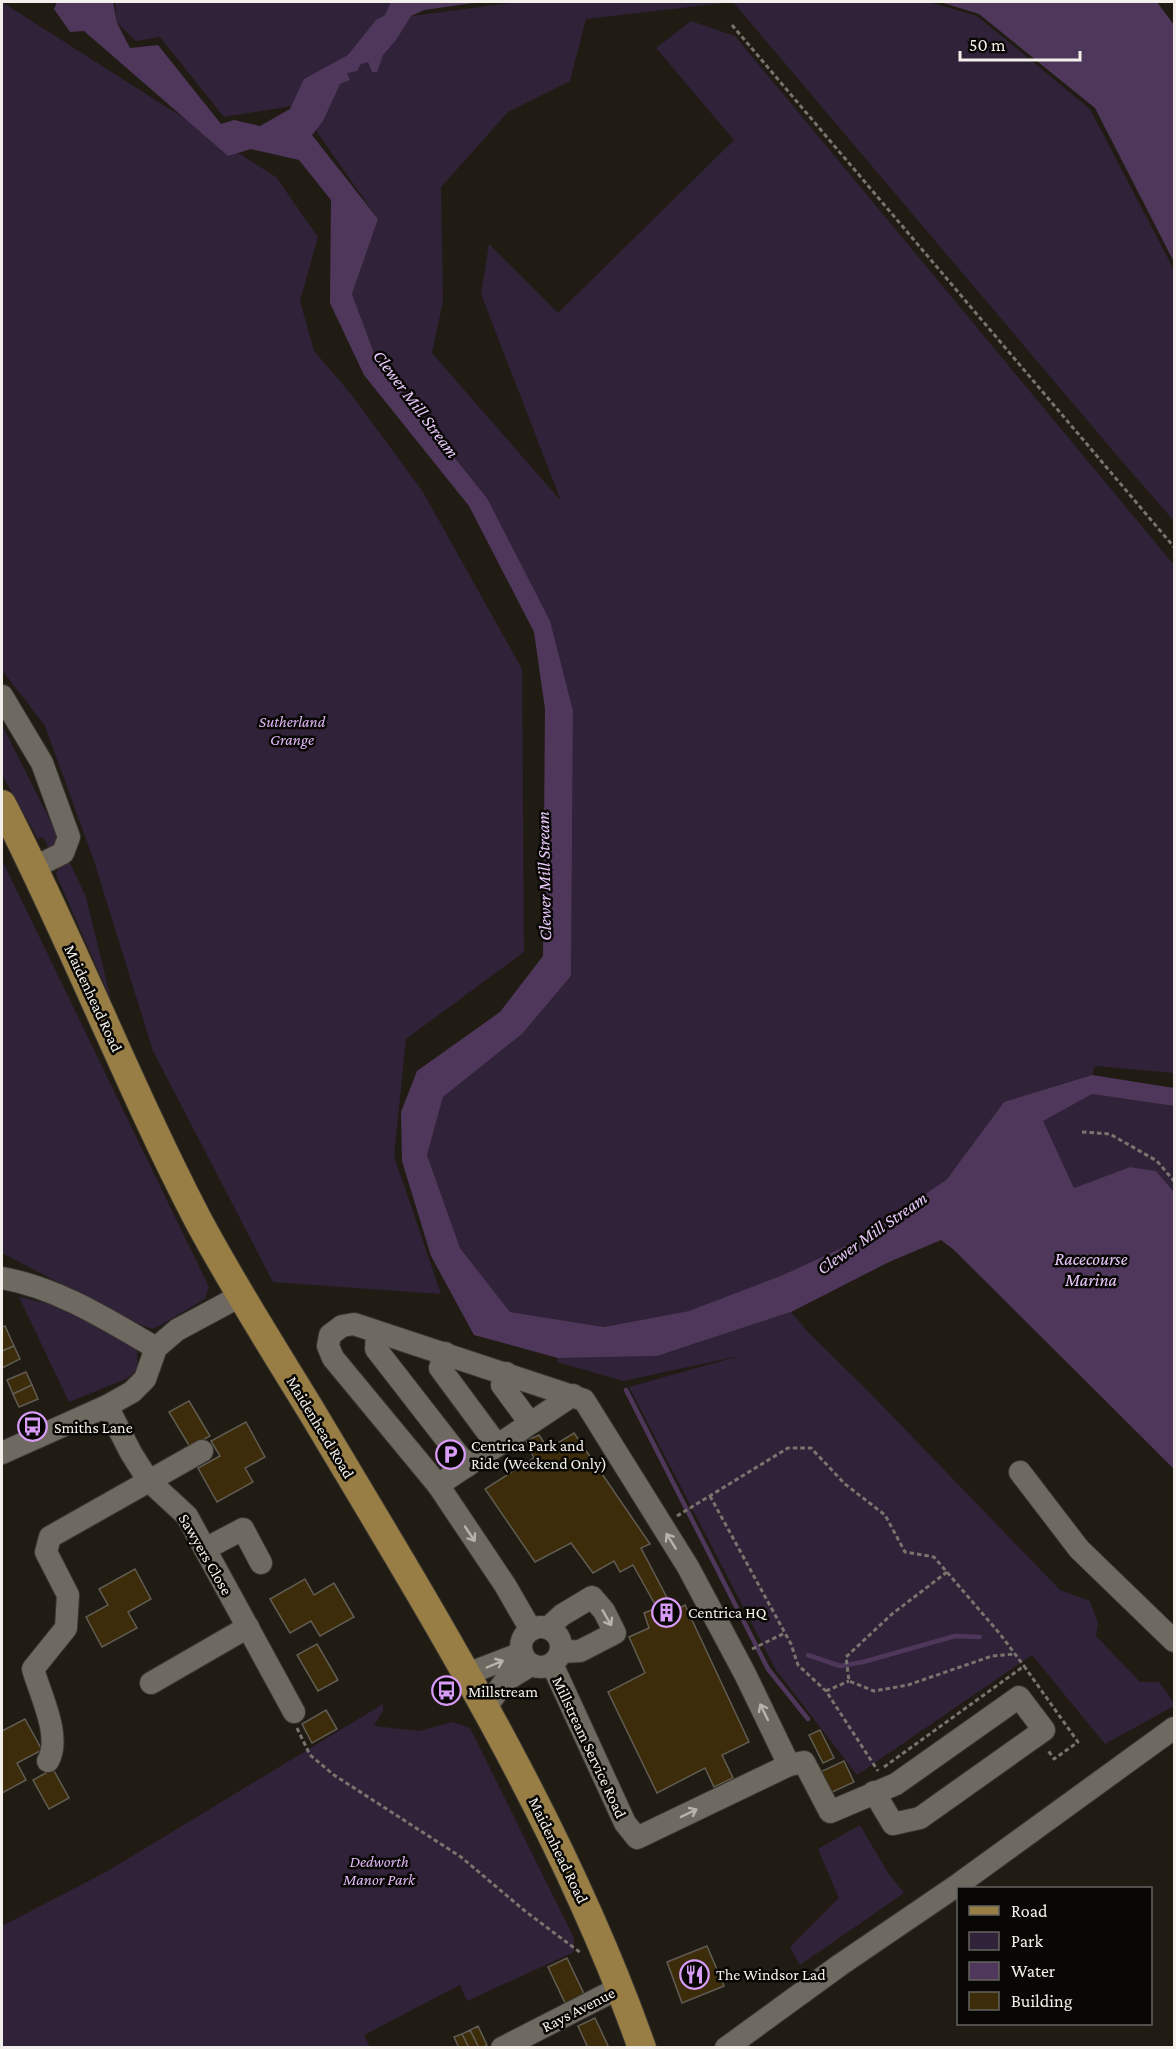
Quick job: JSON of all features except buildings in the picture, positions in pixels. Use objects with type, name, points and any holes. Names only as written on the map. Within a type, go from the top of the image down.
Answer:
[{"type":"main road","name":"Maidenhead Road","points":[[2,804],[34,867],[192,1207],[467,1674],[534,1798],[593,1921],[621,1987],[642,2048]]},
{"type":"street","points":[[2,696],[42,763],[69,837],[63,853],[34,867]]},
{"type":"street","points":[[2,1278],[15,1280],[84,1306],[156,1348]]},
{"type":"street","points":[[2,1453],[107,1406],[132,1392],[145,1379],[156,1348],[177,1330],[242,1295]]},
{"type":"street","points":[[540,1629],[505,1586],[438,1485],[333,1358],[328,1346],[330,1335],[342,1326],[354,1324],[584,1400],[688,1567],[745,1674],[789,1765],[804,1762],[830,1812],[877,1782],[896,1784],[1019,1696],[1044,1730],[920,1818],[893,1824],[877,1782]]},
{"type":"street","points":[[377,1332],[376,1349],[467,1466]]},
{"type":"street","points":[[445,1353],[440,1368],[497,1445]]},
{"type":"street","points":[[506,1373],[502,1385],[530,1423]]},
{"type":"street","points":[[438,1485],[573,1395]]},
{"type":"street","name":"Sawyers Close","points":[[107,1406],[148,1480],[188,1516],[294,1712]]},
{"type":"street","points":[[48,1761],[53,1753],[53,1732],[33,1669],[66,1628],[69,1595],[46,1551],[50,1537],[202,1451]]},
{"type":"street","points":[[1020,1472],[1079,1549],[1174,1641]]},
{"type":"street","points":[[206,1549],[243,1529],[261,1563]]},
{"type":"street","points":[[467,1674],[580,1651],[615,1633],[604,1611],[592,1597],[522,1641],[541,1658]]},
{"type":"street","points":[[151,1683],[248,1627]]},
{"type":"street","name":"Millstream Service Road","points":[[540,1629],[558,1636],[560,1641],[541,1658],[625,1823],[637,1838],[789,1765]]},
{"type":"street","points":[[486,1707],[505,1681],[541,1658]]},
{"type":"street","points":[[726,2048],[840,1965],[959,1884],[1174,1728]]},
{"type":"street","name":"Rays Avenue","points":[[502,2048],[621,1987]]},
{"type":"path","points":[[732,26],[1174,547]]},
{"type":"path","points":[[1082,1132],[1110,1134],[1156,1161],[1174,1181]]},
{"type":"path","points":[[683,1512],[788,1448],[811,1448],[845,1484],[885,1515],[905,1552],[934,1557],[1024,1666]]},
{"type":"path","points":[[710,1496],[785,1633],[798,1665],[826,1691],[877,1782]]},
{"type":"path","points":[[849,1681],[846,1657],[892,1614],[947,1572]]},
{"type":"path","points":[[757,1647],[785,1633]]},
{"type":"path","points":[[826,1691],[849,1681],[874,1691],[908,1685],[992,1656],[1015,1654]]},
{"type":"path","points":[[294,1712],[298,1734],[310,1755],[334,1775],[461,1857],[525,1911],[586,1957]]},
{"type":"green space","name":"Sutherland Grange","points":[[2,2],[276,177],[318,237],[300,301],[314,351],[351,394],[423,492],[522,669],[524,952],[406,1039],[394,1156],[441,1294],[273,1282],[153,1051],[94,861],[45,726],[2,670]]},
{"type":"green space","points":[[115,2],[389,2],[411,16],[517,2],[733,2],[586,19],[570,81],[508,112],[441,187],[443,301],[432,353],[561,501],[481,294],[489,244],[558,313],[734,140],[656,48],[691,21],[735,36],[1174,565],[1174,1073],[1095,1066],[1092,1075],[1004,1102],[947,1179],[861,1239],[783,1275],[690,1311],[604,1327],[510,1312],[460,1248],[427,1155],[443,1097],[522,1034],[571,976],[573,711],[487,498],[377,361],[352,294],[378,219],[298,105],[224,117],[160,37],[136,41],[117,23]]},
{"type":"green space","points":[[733,2],[929,2],[977,16],[1090,109],[1174,270],[1174,521],[1120,459]]},
{"type":"green space","points":[[2,725],[86,897],[111,1000],[56,874],[59,867],[43,837],[38,839],[2,775]]},
{"type":"green space","points":[[2,860],[209,1287],[205,1299],[152,1329],[136,1323],[2,1253]]},
{"type":"green space","points":[[1092,1094],[1174,1106],[1174,1192],[1156,1171],[1130,1167],[1074,1188],[1042,1120]]},
{"type":"green space","points":[[19,1297],[54,1305],[130,1340],[137,1352],[138,1368],[128,1378],[69,1402]]},
{"type":"green space","points":[[791,1312],[1060,1590],[1090,1601],[1098,1623],[1096,1636],[1140,1682],[1159,1682],[1174,1706],[1105,1744],[1032,1655],[857,1775],[776,1670],[629,1387],[739,1356],[623,1381],[557,1362],[558,1358],[657,1356]]},
{"type":"green space","name":"Dedworth Manor Park","points":[[383,1704],[383,1710],[374,1726],[419,1731],[453,1722],[470,1728],[574,1938],[574,1952],[467,2001],[460,1985],[364,2035],[370,2047],[2,2047],[2,1926],[106,1872]]},
{"type":"green space","points":[[860,1825],[888,1873],[904,1893],[800,1965],[790,1947],[839,1898],[818,1849]]},
{"type":"water","points":[[57,2],[113,2],[117,23],[130,48],[158,45],[221,124],[234,120],[260,126],[290,109],[304,79],[348,55],[376,20],[385,15],[391,2],[480,2],[424,10],[411,16],[396,40],[383,55],[377,72],[372,72],[368,62],[361,64],[357,71],[347,73],[350,80],[340,84],[323,121],[312,135],[378,219],[352,294],[377,361],[487,498],[550,621],[573,711],[571,976],[522,1034],[443,1097],[427,1155],[460,1248],[510,1312],[604,1327],[689,1311],[783,1275],[861,1239],[947,1179],[1004,1102],[1092,1075],[1174,1088],[1174,1106],[1092,1094],[1043,1121],[1074,1188],[1130,1167],[1156,1171],[1174,1192],[1174,1469],[954,1250],[941,1240],[889,1262],[791,1312],[657,1356],[558,1358],[474,1335],[431,1256],[402,1161],[401,1112],[417,1071],[500,1012],[543,956],[545,709],[534,632],[469,506],[364,375],[330,303],[331,200],[299,160],[251,149],[228,156],[84,31],[70,32],[54,9]]},
{"type":"water","points":[[940,2],[1157,2],[1174,25],[1174,262],[1095,108],[979,14]]},
{"type":"waterway","points":[[626,1390],[768,1669],[808,1719]]},
{"type":"waterway","points":[[808,1655],[840,1666],[863,1662],[955,1636],[980,1637]]},
{"type":"place","name":"Smiths Lane","points":[[33,1427]]},
{"type":"place","name":"Centrica Park and Ride (Weekend Only)","points":[[450,1454]]},
{"type":"place","name":"Centrica HQ","points":[[667,1612]]},
{"type":"place","name":"Millstream","points":[[447,1691]]},
{"type":"place","name":"The Windsor Lad","points":[[695,1974]]},
{"type":"water label","name":"Clewer Mill Stream","points":[[416,404]]},
{"type":"water label","name":"Clewer Mill Stream","points":[[544,876]]},
{"type":"water label","name":"Clewer Mill Stream","points":[[872,1233]]},
{"type":"water label","name":"Racecourse Marina","points":[[1091,1269]]}]
